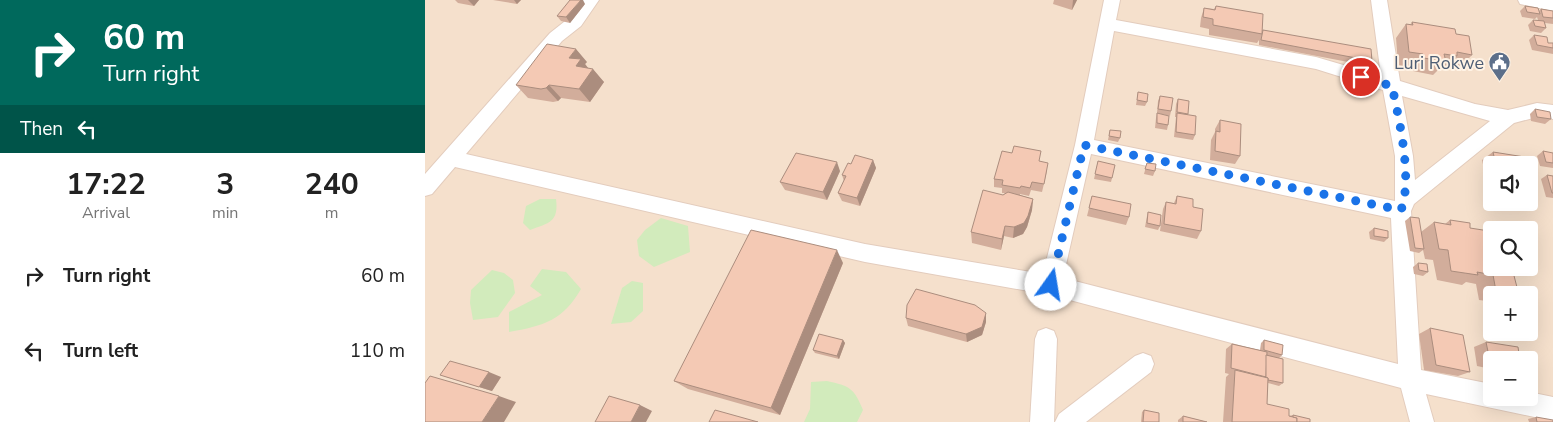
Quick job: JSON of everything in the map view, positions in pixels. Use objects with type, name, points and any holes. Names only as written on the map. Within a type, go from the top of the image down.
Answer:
[{"type":"street","points":[[425,188],[556,37],[575,22],[591,0]]},
{"type":"street","points":[[1051,285],[1084,145],[1112,0]]},
{"type":"street","points":[[1379,0],[1404,156],[1410,380],[1422,422]]},
{"type":"street","points":[[1526,0],[1553,5]]},
{"type":"street","points":[[1108,24],[1315,63],[1453,105],[1508,117]]},
{"type":"street","points":[[1404,205],[1508,117],[1531,111],[1553,112]]},
{"type":"street","points":[[1084,145],[1404,205]]},
{"type":"street","points":[[451,158],[865,253],[1051,285],[1410,380],[1483,394]]},
{"type":"street","points":[[1042,422],[1046,339]]},
{"type":"street","points":[[1067,422],[1143,364]]},
{"type":"street","points":[[1538,406],[1553,409]]},
{"type":"shaded area","points":[[425,0],[1553,0],[1553,422],[425,422]]},
{"type":"green space","points":[[540,199],[556,199],[556,213],[547,223],[530,230],[523,223],[526,206]]},
{"type":"green space","points":[[661,218],[688,226],[690,252],[654,267],[639,256],[637,240],[645,230]]},
{"type":"green space","points":[[542,269],[566,272],[581,289],[560,315],[542,324],[509,332],[509,312],[542,295],[530,286]]},
{"type":"green space","points":[[492,270],[504,273],[513,280],[515,293],[498,317],[473,320],[470,303],[471,290]]},
{"type":"green space","points":[[632,281],[643,283],[643,311],[631,322],[611,324],[622,288]]},
{"type":"green space","points":[[827,381],[846,387],[854,392],[863,410],[857,422],[804,422],[810,409],[811,382]]},
{"type":"building","points":[[570,0],[581,0],[566,17],[557,16]]},
{"type":"building","points":[[1216,6],[1263,14],[1262,34],[1213,25],[1213,19],[1203,17],[1204,8],[1215,10]]},
{"type":"building","points":[[1525,6],[1538,8],[1540,14],[1527,12]]},
{"type":"building","points":[[1541,9],[1553,11],[1553,18],[1543,17]]},
{"type":"building","points":[[1533,20],[1544,21],[1546,28],[1535,26]]},
{"type":"building","points":[[1412,22],[1455,29],[1456,34],[1469,36],[1472,55],[1457,52],[1457,56],[1444,54],[1446,62],[1424,58],[1423,54],[1409,52],[1406,24],[1413,25]]},
{"type":"building","points":[[1263,30],[1371,49],[1372,61],[1261,40]]},
{"type":"building","points":[[1534,35],[1547,37],[1548,43],[1553,43],[1553,48],[1537,45]]},
{"type":"building","points":[[547,44],[576,49],[569,58],[581,59],[576,66],[593,69],[579,89],[549,85],[541,89],[516,85]]},
{"type":"building","points":[[1138,92],[1148,94],[1147,102],[1137,100]]},
{"type":"building","points":[[1160,96],[1173,98],[1171,111],[1158,109]]},
{"type":"building","points":[[1178,99],[1189,101],[1188,114],[1177,112]]},
{"type":"building","points":[[1535,109],[1550,112],[1551,119],[1537,117]]},
{"type":"building","points":[[1157,113],[1169,116],[1168,125],[1157,123]]},
{"type":"building","points":[[1177,113],[1196,116],[1195,135],[1176,132]]},
{"type":"building","points":[[1220,120],[1241,124],[1240,156],[1215,151],[1216,131],[1220,132]]},
{"type":"building","points":[[1110,130],[1121,131],[1120,138],[1109,136]]},
{"type":"building","points":[[1014,146],[1041,151],[1039,161],[1048,163],[1044,184],[1032,182],[1030,188],[1021,186],[1020,188],[1002,185],[1003,180],[994,179],[1002,151],[1012,153]]},
{"type":"building","points":[[1543,151],[1553,153],[1553,163],[1546,162]]},
{"type":"building","points":[[1493,152],[1518,156],[1494,156]]},
{"type":"building","points":[[796,153],[837,162],[823,192],[780,182]]},
{"type":"building","points":[[855,155],[873,160],[857,198],[838,193],[846,176],[842,175],[848,163],[851,164]]},
{"type":"building","points":[[1098,161],[1115,165],[1112,178],[1095,174]]},
{"type":"building","points":[[1147,163],[1156,164],[1155,171],[1145,169]]},
{"type":"building","points":[[1547,175],[1553,176],[1553,193],[1552,193]]},
{"type":"building","points":[[983,190],[1003,195],[1008,192],[1033,199],[1024,223],[1014,227],[1005,226],[1002,239],[971,232]]},
{"type":"building","points":[[1092,196],[1131,204],[1129,217],[1089,208]]},
{"type":"building","points":[[1177,196],[1193,199],[1193,207],[1203,209],[1201,231],[1164,224],[1166,202],[1176,204]]},
{"type":"building","points":[[1148,212],[1161,215],[1160,226],[1147,223]]},
{"type":"building","points":[[1410,217],[1419,218],[1424,249],[1415,248]]},
{"type":"building","points":[[1450,220],[1470,223],[1470,228],[1483,230],[1483,273],[1477,272],[1478,275],[1451,271],[1448,250],[1439,249],[1434,222],[1451,225]]},
{"type":"building","points":[[1374,228],[1388,231],[1388,238],[1374,236]]},
{"type":"building","points":[[751,230],[837,250],[771,408],[674,381]]},
{"type":"building","points":[[1418,263],[1427,264],[1428,272],[1419,270]]},
{"type":"building","points":[[1493,276],[1514,276],[1517,286],[1495,286]]},
{"type":"building","points":[[916,289],[975,305],[986,313],[982,327],[966,334],[906,318],[907,305]]},
{"type":"building","points":[[1430,328],[1463,335],[1470,372],[1436,365]]},
{"type":"building","points":[[819,334],[843,340],[837,356],[813,350]]},
{"type":"building","points":[[1264,340],[1283,345],[1282,355],[1264,350]]},
{"type":"building","points":[[1486,342],[1518,347],[1519,351],[1488,351]]},
{"type":"building","points":[[1232,344],[1267,352],[1266,377],[1231,368]]},
{"type":"building","points":[[1266,355],[1283,359],[1283,383],[1268,380],[1265,377]]},
{"type":"building","points":[[450,361],[489,372],[479,387],[440,375]]},
{"type":"building","points":[[1235,370],[1268,378],[1267,404],[1289,409],[1289,416],[1297,418],[1297,422],[1232,422]]},
{"type":"building","points":[[430,376],[499,396],[482,422],[425,422],[425,383]]},
{"type":"building","points":[[609,396],[640,405],[631,422],[595,422]]},
{"type":"building","points":[[715,410],[758,422],[709,422]]},
{"type":"building","points":[[1144,410],[1159,413],[1159,422],[1143,422]]},
{"type":"building","points":[[1293,415],[1310,419],[1310,422],[1297,422],[1297,418],[1293,417]]},
{"type":"building","points":[[1183,416],[1207,422],[1183,422]]},
{"type":"building","points":[[1536,417],[1553,420],[1553,422],[1537,422]]},
{"type":"place","name":"Luri Rokwe","points":[[1500,82]]},
{"type":"route","points":[[1051,285],[1084,145],[1401,210],[1406,199],[1404,156],[1392,86],[1361,77]]}]
